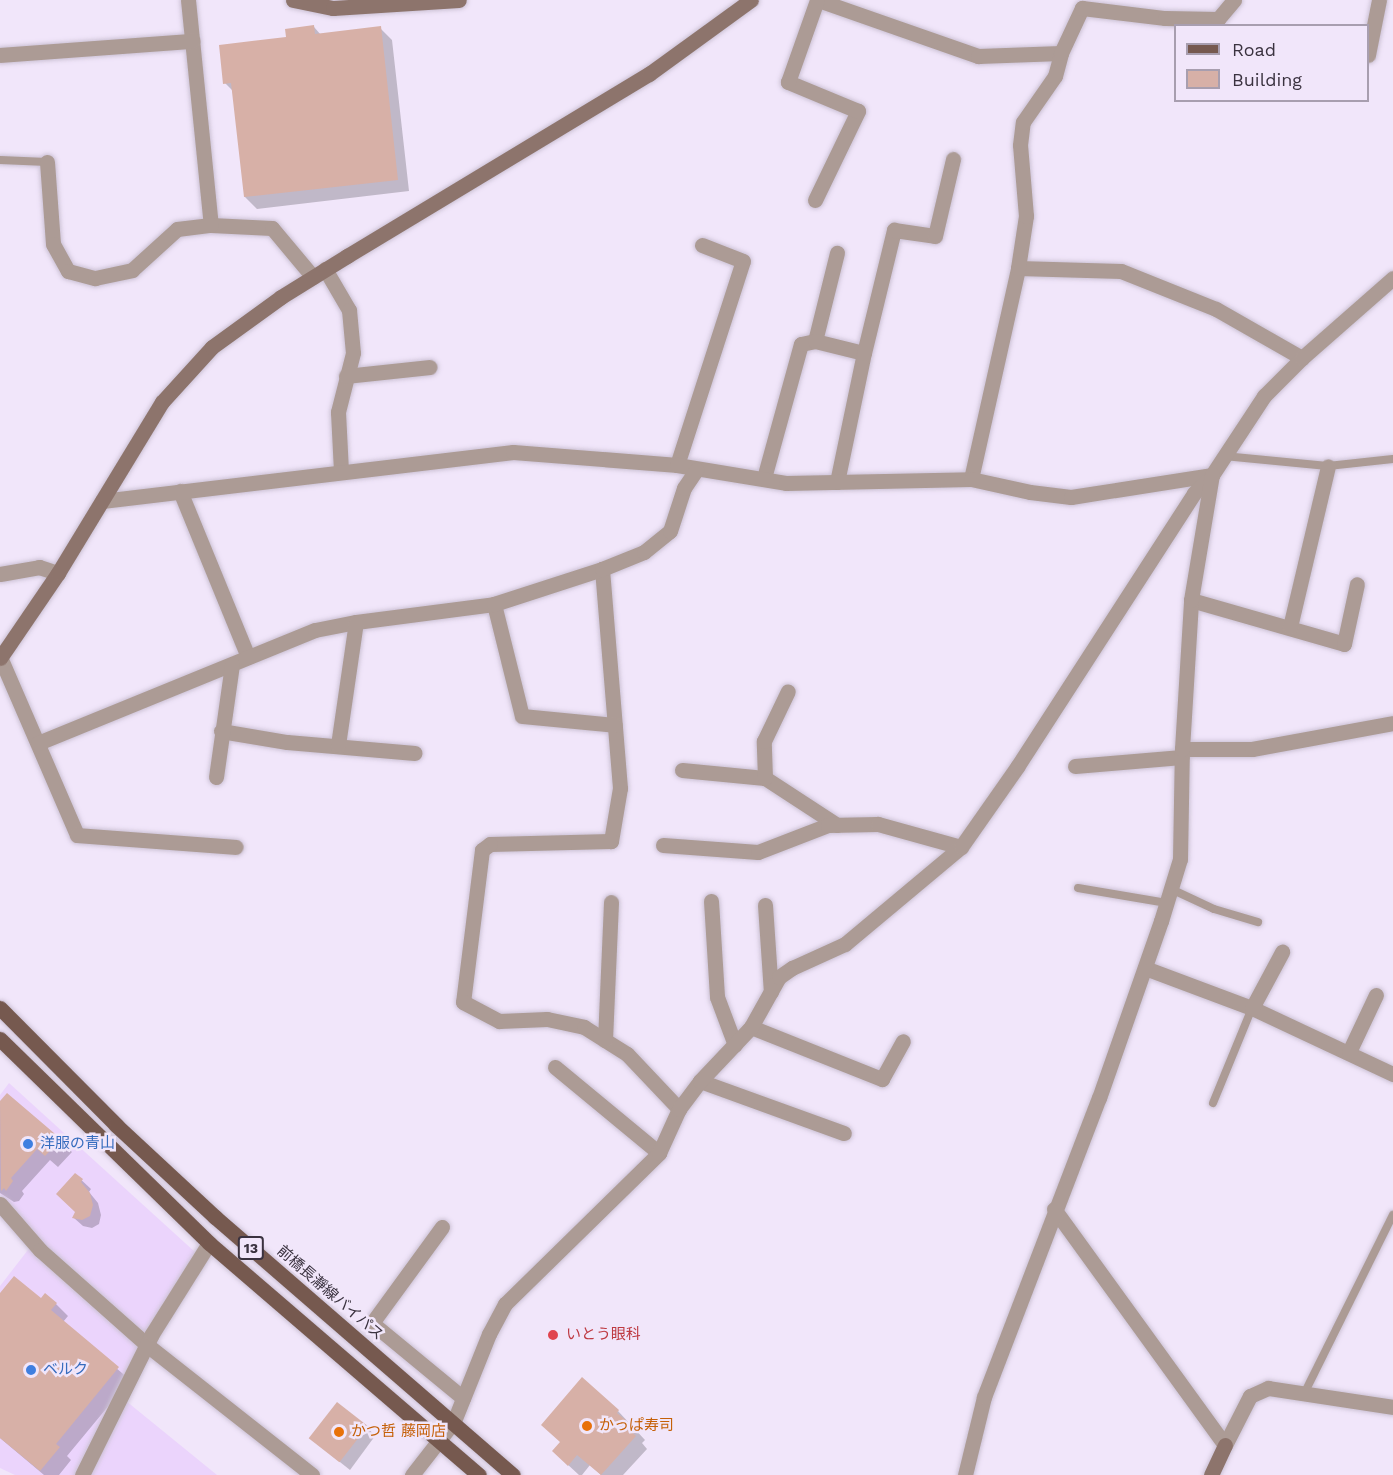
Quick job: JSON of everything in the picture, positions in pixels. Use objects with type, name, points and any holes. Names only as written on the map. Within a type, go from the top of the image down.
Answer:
[{"type":"main road","name":"前橋長瀞線バイパス","points":[[0,1008],[116,1125],[215,1217],[454,1421],[513,1475]]},
{"type":"main road","name":"13","points":[[0,1040],[209,1243],[479,1475]]},
{"type":"street","points":[[188,0],[211,225]]},
{"type":"street","points":[[293,0],[333,8],[459,0]]},
{"type":"street","points":[[236,847],[77,835],[0,658],[58,573],[162,402],[212,347],[319,273],[649,74],[751,0]]},
{"type":"street","points":[[816,200],[858,111],[788,82],[818,0],[978,56],[1061,53]]},
{"type":"street","points":[[971,479],[1018,268],[1026,216],[1020,145],[1023,122],[1055,76],[1061,53],[1082,8],[1165,18],[1218,19],[1234,0]]},
{"type":"street","points":[[1369,50],[1379,0]]},
{"type":"street","points":[[0,55],[192,41]]},
{"type":"street","points":[[837,482],[864,353],[894,230],[934,236],[953,159]]},
{"type":"street","points":[[47,162],[54,244],[68,271],[95,278],[132,270],[177,229],[211,225],[272,228],[319,273],[349,310],[353,353],[338,412],[341,471]]},
{"type":"street","points":[[677,465],[743,261],[702,245]]},
{"type":"street","points":[[815,341],[837,253]]},
{"type":"street","points":[[1018,268],[1121,271],[1216,309],[1302,358]]},
{"type":"street","points":[[412,1475],[454,1421],[489,1334],[505,1304],[659,1153],[679,1109],[700,1081],[750,1027],[779,977],[792,968],[845,944],[961,847],[1194,493],[1212,475],[1264,396],[1302,358],[1393,278]]},
{"type":"street","points":[[764,478],[801,344],[815,341],[864,353]]},
{"type":"street","points":[[346,376],[430,367]]},
{"type":"street","points":[[102,501],[513,452],[677,465],[696,470],[764,478],[786,483],[971,479],[1030,492],[1071,496],[1212,475]]},
{"type":"street","points":[[1290,627],[1328,466]]},
{"type":"street","points":[[38,743],[315,630],[356,622],[494,604],[602,569],[644,552],[670,531],[684,488],[696,470]]},
{"type":"street","points":[[965,1475],[984,1397],[1030,1282],[1054,1209],[1099,1098],[1145,968],[1180,859],[1182,753],[1191,600],[1212,475]]},
{"type":"street","points":[[180,491],[248,657]]},
{"type":"street","points":[[0,574],[39,567],[58,573]]},
{"type":"street","points":[[602,569],[620,788],[611,841],[490,844],[482,850],[463,1002],[499,1022],[547,1019],[584,1027],[627,1054],[679,1109]]},
{"type":"street","points":[[1191,600],[1344,644],[1357,584]]},
{"type":"street","points":[[494,604],[522,717],[615,725]]},
{"type":"street","points":[[338,745],[356,622]]},
{"type":"street","points":[[216,777],[232,664]]},
{"type":"street","points":[[765,778],[764,741],[788,692]]},
{"type":"street","points":[[1075,766],[1182,753],[1252,749],[1393,723]]},
{"type":"street","points":[[221,731],[286,742],[415,753]]},
{"type":"street","points":[[682,770],[765,778],[837,825]]},
{"type":"street","points":[[663,845],[758,852],[828,825],[878,824],[961,847]]},
{"type":"street","points":[[711,901],[717,997],[735,1045]]},
{"type":"street","points":[[605,1040],[611,902]]},
{"type":"street","points":[[765,905],[771,992]]},
{"type":"street","points":[[1252,1008],[1282,952]]},
{"type":"street","points":[[1145,968],[1252,1008],[1393,1074]]},
{"type":"street","points":[[1349,1052],[1376,995]]},
{"type":"street","points":[[750,1027],[882,1080],[903,1041]]},
{"type":"street","points":[[555,1067],[659,1153]]},
{"type":"street","points":[[700,1081],[844,1133]]},
{"type":"street","points":[[0,1204],[40,1250],[147,1345],[312,1475]]},
{"type":"street","points":[[1054,1209],[1225,1444]]},
{"type":"street","points":[[442,1227],[372,1323],[463,1398]]},
{"type":"street","points":[[82,1475],[147,1345],[209,1243]]},
{"type":"street","points":[[1211,1475],[1250,1396],[1268,1388],[1393,1407]]},
{"type":"lane","points":[[0,160],[47,162]]},
{"type":"lane","points":[[1224,456],[1328,466],[1393,459]]},
{"type":"lane","points":[[1078,888],[1169,896],[1258,922]]},
{"type":"lane","points":[[1213,1103],[1252,1008]]},
{"type":"lane","points":[[1304,1394],[1393,1215]]},
{"type":"shaded area","points":[[9,1083],[195,1252],[115,1392],[217,1475],[15,1475],[0,1468],[0,1286],[38,1237],[0,1194],[0,1095]]},
{"type":"building","points":[[314,25],[315,34],[381,26],[398,180],[244,197],[231,83],[223,84],[219,45],[286,37],[285,29]]},
{"type":"building","name":"洋服の青山","points":[[7,1093],[61,1139],[45,1156],[37,1149],[11,1178],[13,1181],[6,1191],[4,1188],[1,1191],[0,1101]]},
{"type":"building","points":[[75,1173],[83,1179],[81,1182],[90,1193],[93,1205],[90,1216],[82,1220],[72,1218],[75,1212],[56,1194]]},
{"type":"building","points":[[14,1276],[41,1298],[45,1293],[57,1303],[51,1310],[119,1367],[56,1444],[60,1447],[40,1471],[0,1438],[0,1293]]},
{"type":"building","name":"かっぱ寿司","points":[[582,1377],[619,1410],[617,1413],[634,1427],[631,1431],[636,1436],[601,1475],[577,1455],[568,1466],[552,1451],[560,1442],[541,1425]]},
{"type":"building","name":"かつ哲 藤岡店","points":[[337,1402],[368,1426],[339,1462],[309,1438]]},
{"type":"place","name":"洋服の青山","points":[[28,1144]]},
{"type":"place","name":"いとう眼科","points":[[553,1335]]},
{"type":"place","name":"ベルク","points":[[31,1370]]},
{"type":"place","name":"かっぱ寿司","points":[[587,1426]]},
{"type":"place","name":"かつ哲 藤岡店","points":[[339,1432]]}]
